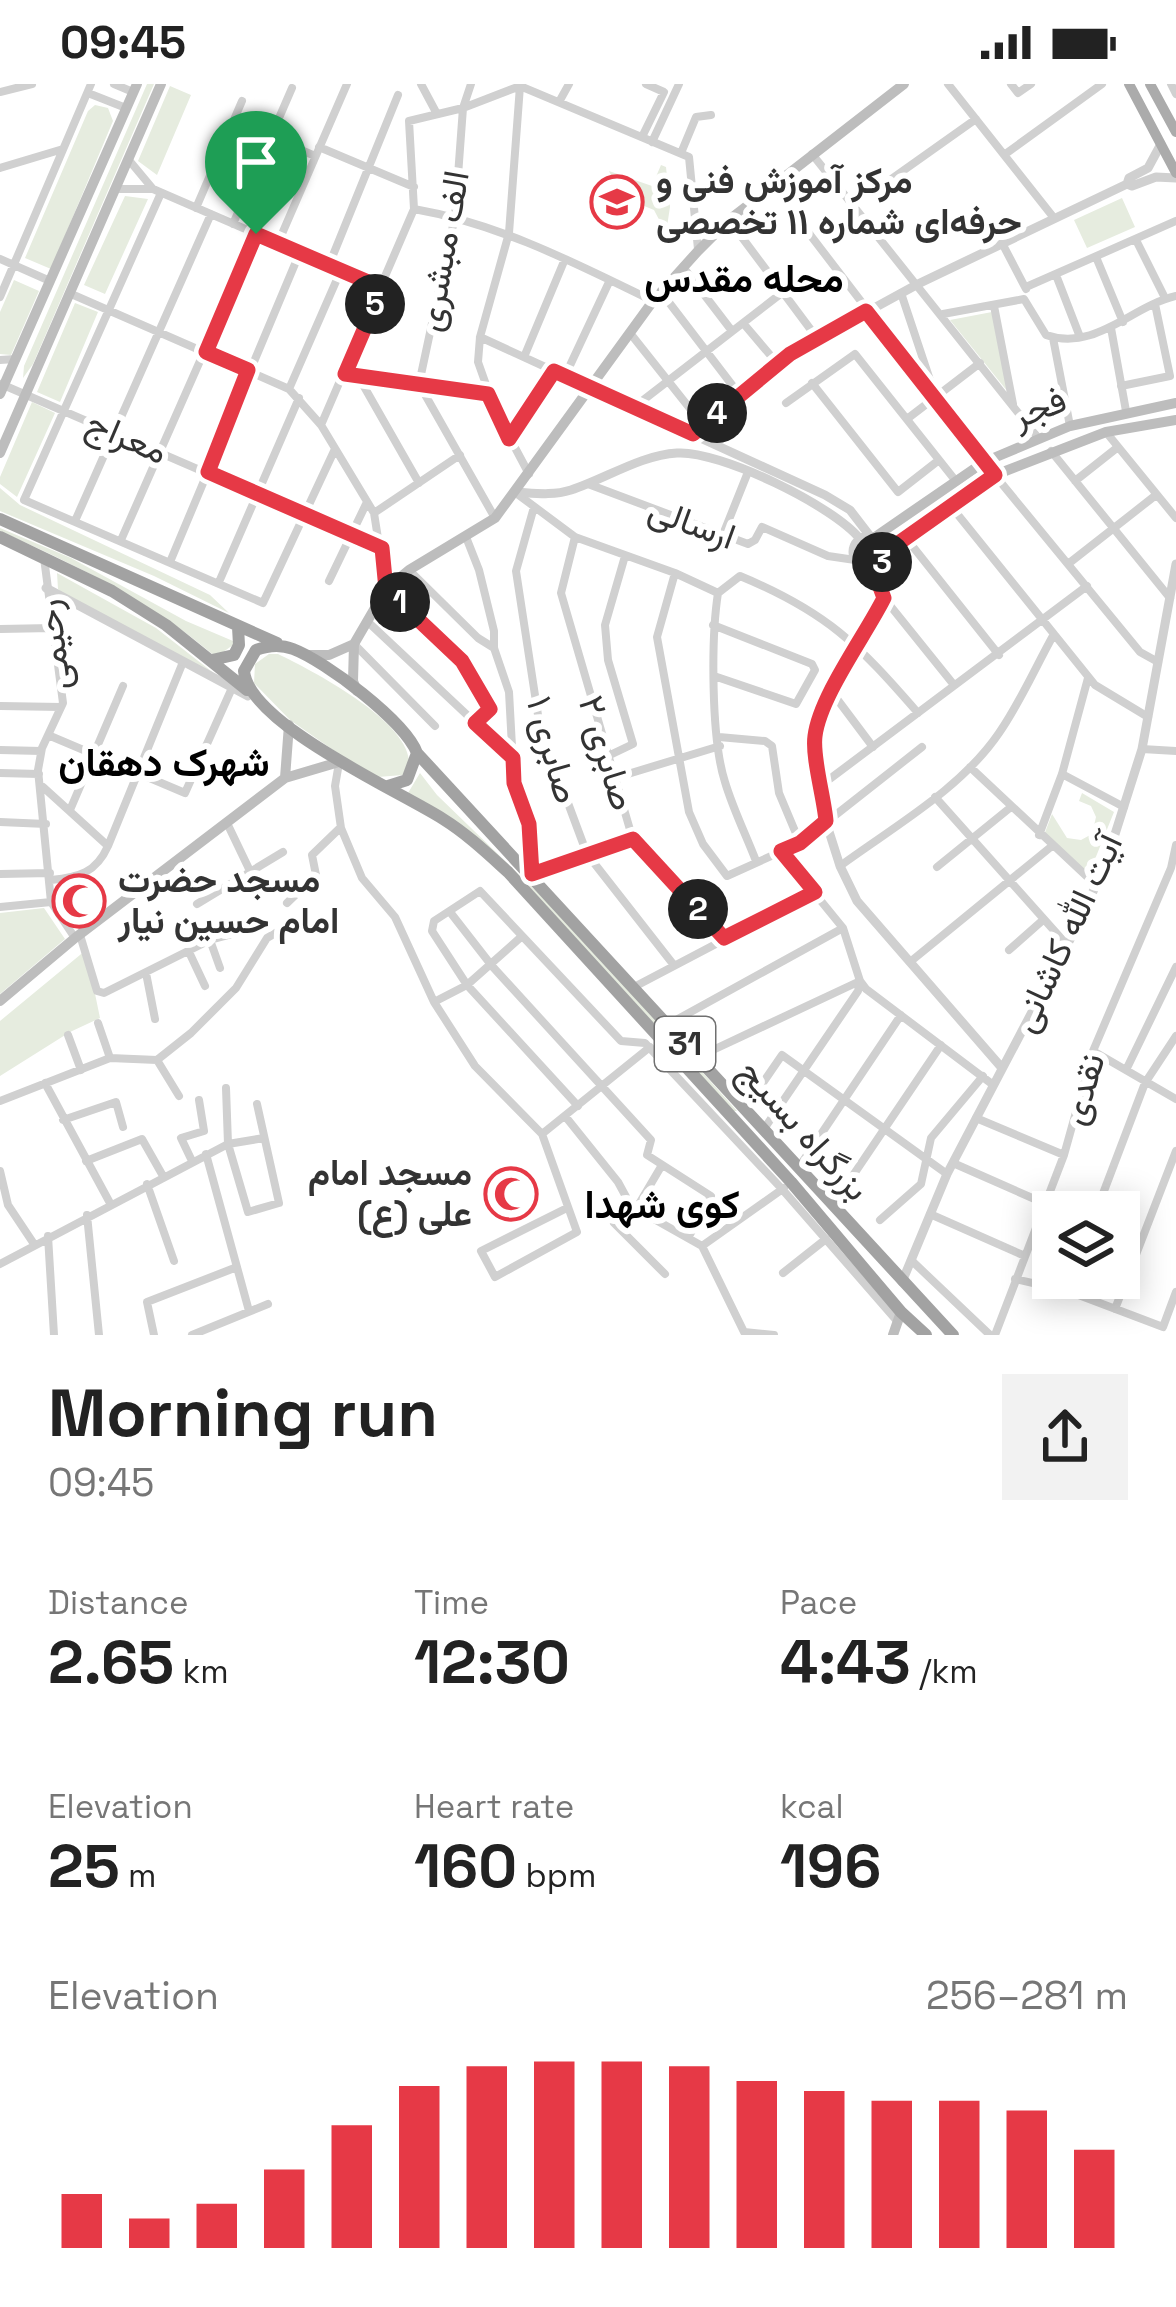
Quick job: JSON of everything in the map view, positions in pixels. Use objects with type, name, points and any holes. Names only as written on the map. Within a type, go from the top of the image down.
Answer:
[{"type":"highway","name":"بزرگراه بسیج","points":[[0,519],[305,655],[404,732],[498,843],[532,874],[698,1057],[786,1186],[897,1323],[926,1335]]},
{"type":"highway","name":"بزرگراه بسیج","points":[[0,537],[44,556],[166,625],[339,762],[465,834],[508,872],[655,1043],[745,1120],[764,1129],[953,1335]]},
{"type":"highway","points":[[212,660],[234,655],[238,627]]},
{"type":"highway","points":[[256,698],[245,683],[248,659],[267,646],[290,648]]},
{"type":"highway","points":[[388,786],[406,780],[417,752]]},
{"type":"main road","points":[[0,453],[161,84]]},
{"type":"main road","points":[[359,694],[353,681],[354,644],[386,589],[495,518],[657,297],[698,251],[772,185],[904,84]]},
{"type":"main road","points":[[1130,84],[1176,175]]},
{"type":"main road","points":[[1150,84],[1176,132]]},
{"type":"main road","points":[[1,387],[135,88]]},
{"type":"main road","name":"فجر","points":[[868,537],[984,462],[1070,426],[1176,404]]},
{"type":"main road","name":"فجر","points":[[886,552],[995,475],[1106,432],[1176,420]]},
{"type":"main road","points":[[305,655],[329,655],[354,644]]},
{"type":"main road","points":[[285,778],[289,724]]},
{"type":"main road","points":[[0,1001],[285,778],[339,762]]},
{"type":"street","points":[[0,92],[32,84]]},
{"type":"street","points":[[114,84],[135,88]]},
{"type":"street","points":[[278,243],[347,84]]},
{"type":"street","points":[[421,84],[437,114]]},
{"type":"street","name":"الف مبشری","points":[[418,384],[455,216],[463,108],[471,84]]},
{"type":"street","points":[[559,102],[569,84]]},
{"type":"street","points":[[642,137],[664,92],[646,84]]},
{"type":"street","points":[[652,142],[679,84]]},
{"type":"street","points":[[948,84],[1054,218]]},
{"type":"street","points":[[1011,84],[1018,93],[1030,84]]},
{"type":"street","points":[[1004,155],[1102,84]]},
{"type":"street","points":[[1171,84],[1176,94]]},
{"type":"street","points":[[520,86],[509,233],[480,337],[478,362],[488,394],[530,476]]},
{"type":"street","points":[[321,425],[414,209],[409,121],[463,108],[520,86],[681,153],[689,157],[698,251]]},
{"type":"street","points":[[233,224],[292,88]]},
{"type":"street","points":[[0,297],[90,89],[126,108]]},
{"type":"street","points":[[328,265],[398,95]]},
{"type":"street","points":[[196,208],[242,100]]},
{"type":"street","points":[[681,153],[696,117],[710,115]]},
{"type":"street","points":[[890,180],[976,119]]},
{"type":"street","points":[[271,137],[414,187]]},
{"type":"street","points":[[1127,184],[1148,168],[1161,144]]},
{"type":"street","points":[[0,178],[2,168],[64,149]]},
{"type":"street","points":[[812,154],[1039,439]]},
{"type":"street","points":[[128,159],[157,191]]},
{"type":"street","points":[[693,434],[777,363],[866,311],[1127,184],[1176,175]]},
{"type":"street","points":[[772,185],[984,462],[1140,652],[1158,662]]},
{"type":"street","points":[[115,188],[157,191],[382,288]]},
{"type":"street","points":[[157,191],[24,500],[263,603],[336,448]]},
{"type":"street","points":[[414,209],[509,233],[657,297],[739,394]]},
{"type":"street","points":[[75,521],[211,214]]},
{"type":"street","points":[[729,220],[817,338]]},
{"type":"street","points":[[1026,287],[1176,221]]},
{"type":"street","points":[[121,540],[256,234]]},
{"type":"street","points":[[1002,243],[1026,287],[1024,299],[1039,328],[1053,338],[1080,337],[1111,328],[1171,297],[1136,240]]},
{"type":"street","points":[[170,562],[300,253]]},
{"type":"street","points":[[1096,257],[1124,323]]},
{"type":"street","points":[[524,357],[565,258]]},
{"type":"street","points":[[0,259],[50,281]]},
{"type":"street","points":[[683,267],[732,331]]},
{"type":"street","points":[[289,389],[341,270]]},
{"type":"street","points":[[1056,275],[1080,337]]},
{"type":"street","points":[[565,376],[610,280]]},
{"type":"street","points":[[633,408],[783,292]]},
{"type":"street","points":[[69,293],[248,370],[299,398],[321,425],[374,513],[386,589],[462,661],[490,709],[475,723]]},
{"type":"street","points":[[901,293],[936,396]]},
{"type":"street","points":[[943,314],[1024,299]]},
{"type":"street","points":[[1121,386],[1169,376],[1155,304]]},
{"type":"street","points":[[994,306],[1013,406]]},
{"type":"street","points":[[743,322],[777,363]]},
{"type":"street","points":[[1111,328],[1126,411]]},
{"type":"street","points":[[630,333],[703,425]]},
{"type":"street","points":[[480,337],[693,434],[818,498]]},
{"type":"street","points":[[1053,338],[1070,426]]},
{"type":"street","points":[[786,403],[852,353],[955,481]]},
{"type":"street","points":[[0,360],[15,359]]},
{"type":"street","points":[[907,418],[980,364]]},
{"type":"street","points":[[509,439],[554,371]]},
{"type":"street","points":[[345,374],[488,394]]},
{"type":"street","points":[[357,375],[418,483]]},
{"type":"street","points":[[812,383],[898,492],[939,460]]},
{"type":"street","points":[[418,384],[495,518]]},
{"type":"street","name":"معراج","points":[[1,387],[115,429],[382,548]]},
{"type":"street","points":[[219,582],[299,398]]},
{"type":"street","points":[[1106,432],[1176,518]]},
{"type":"street","points":[[1076,481],[1118,447]]},
{"type":"street","points":[[1051,451],[1169,598]]},
{"type":"street","points":[[515,492],[550,494],[682,452],[850,510],[868,537],[886,552],[873,568],[855,560],[854,546],[868,537]]},
{"type":"street","points":[[374,513],[460,455]]},
{"type":"street","points":[[722,537],[748,472]]},
{"type":"street","name":"ارسالی","points":[[586,484],[722,537],[752,544],[762,526],[828,556],[855,560]]},
{"type":"street","points":[[515,492],[575,537],[718,593]]},
{"type":"street","points":[[1069,564],[1156,495]]},
{"type":"street","points":[[328,581],[368,500]]},
{"type":"street","points":[[949,505],[1095,685],[1148,718]]},
{"type":"street","name":"صابری ۱","points":[[534,507],[516,571],[540,728],[586,854],[673,964]]},
{"type":"street","name":"صابری ۲","points":[[575,537],[561,592],[633,839],[724,938]]},
{"type":"street","points":[[466,538],[479,570],[494,648],[509,692],[514,783],[529,824],[532,874],[633,839]]},
{"type":"street","points":[[906,538],[999,655]]},
{"type":"street","name":"رحیمی","points":[[44,556],[62,707],[41,752],[51,902]]},
{"type":"street","points":[[610,755],[632,744],[608,660],[604,626],[625,556]]},
{"type":"street","name":"آیت الله کاشانی","points":[[902,1282],[950,1168],[1096,885],[1142,748],[1176,564]]},
{"type":"street","points":[[873,568],[884,598],[954,686]]},
{"type":"street","points":[[409,570],[494,648]]},
{"type":"street","points":[[675,573],[657,637],[689,812],[703,844],[725,874],[732,876],[800,843],[922,747]]},
{"type":"street","points":[[756,861],[723,778],[714,676],[718,593],[740,576],[794,598],[860,646],[918,713]]},
{"type":"street","points":[[823,784],[1087,586]]},
{"type":"street","points":[[46,588],[256,698]]},
{"type":"street","points":[[884,598],[831,691],[814,738],[826,821],[856,901],[1002,1068]]},
{"type":"street","points":[[368,622],[513,758]]},
{"type":"street","points":[[713,625],[812,664],[815,670],[796,704],[714,676]]},
{"type":"street","points":[[0,629],[52,628]]},
{"type":"street","points":[[840,866],[969,767],[998,735],[1054,634]]},
{"type":"street","points":[[354,644],[435,726]]},
{"type":"street","points":[[0,874],[72,878],[95,868],[182,662]]},
{"type":"street","points":[[1040,835],[1088,676]]},
{"type":"street","points":[[70,810],[122,686]]},
{"type":"street","points":[[48,735],[185,793],[232,688]]},
{"type":"street","points":[[831,691],[873,747]]},
{"type":"street","points":[[0,706],[62,707]]},
{"type":"street","points":[[617,777],[719,742],[765,741],[772,746],[779,793],[800,843]]},
{"type":"street","points":[[1142,748],[1176,751]]},
{"type":"street","points":[[0,750],[41,752]]},
{"type":"street","points":[[339,762],[334,786],[341,828],[362,878],[395,917],[434,1002],[475,1066],[542,1134],[577,1232],[495,1277],[481,1251],[567,1208]]},
{"type":"street","points":[[969,767],[1096,885]]},
{"type":"street","points":[[0,773],[40,779],[108,846]]},
{"type":"street","points":[[1062,774],[1124,807]]},
{"type":"street","points":[[935,797],[1067,945]]},
{"type":"street","points":[[938,867],[1011,807]]},
{"type":"street","points":[[0,822],[46,824]]},
{"type":"street","points":[[227,823],[250,871]]},
{"type":"street","points":[[287,903],[316,875],[312,855],[341,828]]},
{"type":"street","name":"نقدی","points":[[1051,1191],[1093,1051],[1173,869],[1176,844]]},
{"type":"street","points":[[910,962],[1052,846]]},
{"type":"street","points":[[764,1129],[858,991],[860,981],[843,928],[781,851]]},
{"type":"street","points":[[197,904],[283,852]]},
{"type":"street","points":[[578,1106],[466,985],[432,931],[434,921],[480,891],[622,1041],[655,1043],[786,1186],[897,1323]]},
{"type":"street","points":[[634,987],[815,892]]},
{"type":"street","points":[[0,907],[51,902],[78,936],[98,991],[104,993],[211,940],[240,932]]},
{"type":"street","points":[[450,912],[492,966],[651,1140],[646,1155],[711,1196],[688,1238]]},
{"type":"street","points":[[0,1101],[110,1058],[157,1060],[236,988],[268,938],[298,920]]},
{"type":"street","points":[[1009,950],[1043,920]]},
{"type":"street","points":[[667,1024],[843,928]]},
{"type":"street","points":[[434,1002],[492,966],[521,937]]},
{"type":"street","points":[[211,940],[220,968]]},
{"type":"street","points":[[189,952],[205,986]]},
{"type":"street","points":[[1127,1068],[1176,967]]},
{"type":"street","points":[[146,973],[155,1019]]},
{"type":"street","points":[[860,981],[992,1084]]},
{"type":"street","points":[[698,1057],[860,981]]},
{"type":"street","points":[[799,1167],[901,1015]]},
{"type":"street","points":[[98,1023],[110,1058]]},
{"type":"street","points":[[68,1035],[81,1070]]},
{"type":"street","points":[[1104,1191],[1145,1083],[1176,1036]]},
{"type":"street","points":[[542,1134],[655,1043]]},
{"type":"street","points":[[833,1205],[941,1045]]},
{"type":"street","points":[[1093,1051],[1176,1099]]},
{"type":"street","points":[[758,1090],[782,1055],[929,1160],[1032,1199]]},
{"type":"street","points":[[157,1060],[179,1096]]},
{"type":"street","points":[[880,1220],[921,1184],[931,1138],[982,1076]]},
{"type":"street","points":[[45,1083],[110,1203]]},
{"type":"street","points":[[226,1088],[228,1144],[248,1212],[278,1203],[257,1104]]},
{"type":"street","points":[[192,1161],[181,1138],[204,1131],[199,1100]]},
{"type":"street","points":[[63,1120],[116,1102],[123,1127]]},
{"type":"street","points":[[565,1116],[634,1208],[702,1246],[744,1332],[774,1335]]},
{"type":"street","points":[[976,1118],[1064,1155]]},
{"type":"street","points":[[0,1264],[206,1154],[228,1144],[264,1138]]},
{"type":"street","points":[[86,1161],[142,1139],[163,1176]]},
{"type":"street","points":[[1115,1309],[1176,1151]]},
{"type":"street","points":[[206,1154],[249,1311]]},
{"type":"street","points":[[662,1165],[634,1208],[614,1223],[665,1274]]},
{"type":"street","points":[[0,1171],[8,1205],[34,1244]]},
{"type":"street","points":[[147,1184],[174,1261]]},
{"type":"street","points":[[702,1246],[786,1186]]},
{"type":"street","points":[[929,1214],[1025,1256]]},
{"type":"street","points":[[87,1215],[99,1335]]},
{"type":"street","points":[[48,1236],[54,1335]]},
{"type":"street","points":[[783,1273],[826,1239]]},
{"type":"street","name":"نقدی","points":[[911,1260],[992,1335],[1032,1239]]},
{"type":"street","points":[[154,1335],[147,1302],[237,1267]]},
{"type":"street","points":[[1016,1279],[1032,1283]]},
{"type":"street","points":[[1089,1299],[1163,1327],[1176,1292]]},
{"type":"street","points":[[928,1310],[946,1296]]},
{"type":"street","points":[[192,1335],[268,1304]]},
{"type":"shaded area","points":[[147,84],[154,84],[23,378],[24,366]]},
{"type":"shaded area","points":[[170,86],[191,95],[157,175],[138,161]]},
{"type":"shaded area","points":[[95,105],[108,108],[113,121],[51,269],[25,258],[88,111]]},
{"type":"shaded area","points":[[661,165],[666,167],[670,207],[666,233],[654,210],[632,201],[635,191],[614,182],[609,171],[652,186]]},
{"type":"shaded area","points":[[125,196],[148,199],[105,294],[84,285]]},
{"type":"shaded area","points":[[1122,198],[1135,227],[1087,248],[1074,220]]},
{"type":"shaded area","points":[[14,280],[39,291],[11,355],[0,354],[0,312]]},
{"type":"shaded area","points":[[75,303],[98,312],[60,402],[37,392]]},
{"type":"shaded area","points":[[992,312],[1008,392],[950,320]]},
{"type":"shaded area","points":[[32,402],[55,413],[17,497],[0,484],[0,477]]},
{"type":"shaded area","points":[[0,488],[20,505],[210,595],[229,613],[0,511]]},
{"type":"shaded area","points":[[0,528],[71,558],[233,645],[216,657],[140,602]]},
{"type":"shaded area","points":[[57,573],[156,628],[220,678],[68,598],[58,589]]},
{"type":"shaded area","points":[[269,654],[313,672],[375,713],[404,744],[409,760],[403,775],[378,777],[290,720],[254,683],[255,664]]},
{"type":"shaded area","points":[[420,773],[572,926],[737,1111],[506,863],[408,793]]},
{"type":"shaded area","points":[[1082,793],[1114,812],[1089,874],[1044,835],[1052,814],[1067,838],[1081,840],[1092,834],[1096,817],[1091,806],[1079,801]]},
{"type":"shaded area","points":[[44,908],[65,939],[0,994],[0,913]]},
{"type":"shaded area","points":[[86,950],[100,1018],[0,1076],[0,1021]]},
{"type":"place","name":"مرکز آموزش فنی و حرفه‌ای شماره ۱۱ تخصصی","points":[[617,202]]},
{"type":"place","name":"مسجد حضرت امام حسین نیار","points":[[79,901]]},
{"type":"place","name":"مسجد امام علی (ع)","points":[[511,1194]]},
{"type":"district","name":"محله مقدس","points":[[744,278]]},
{"type":"district","name":"شهرک دهقان","points":[[164,762]]},
{"type":"district","name":"کوی شهدا","points":[[662,1204]]},
{"type":"route","points":[[256,234],[382,288],[345,374],[488,394],[509,439],[554,371],[693,434],[759,376],[866,311],[995,475],[886,552],[873,568],[884,598],[836,681],[814,738],[826,821],[800,843],[781,851],[815,892],[724,938],[633,839],[532,874],[529,824],[514,783],[513,758],[475,723],[490,709],[462,661],[386,589],[382,548],[208,472],[248,370],[206,352],[256,234]]}]
